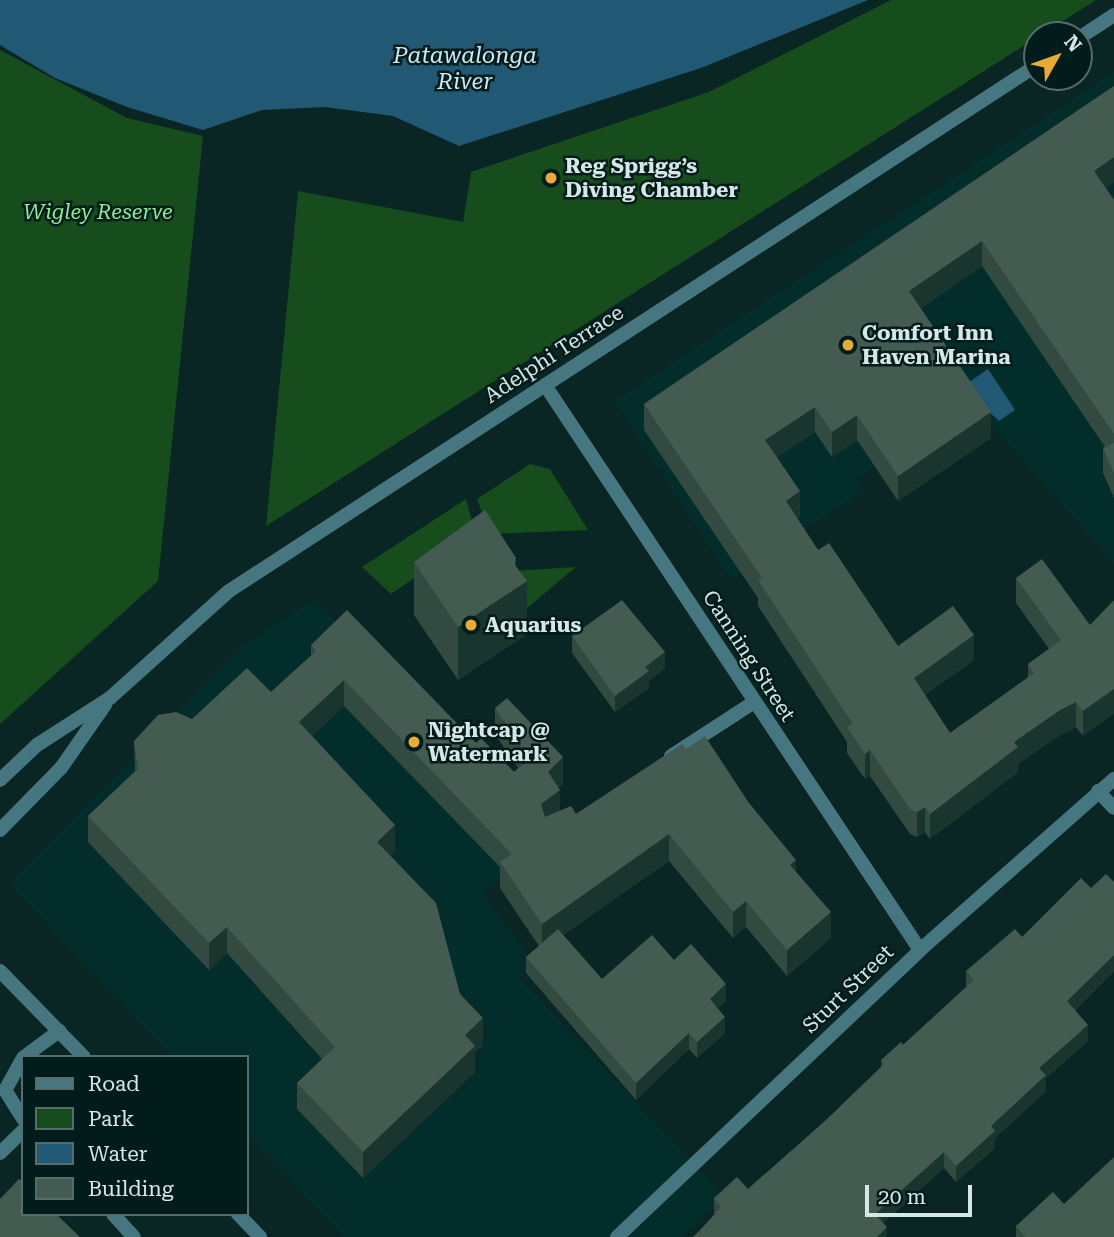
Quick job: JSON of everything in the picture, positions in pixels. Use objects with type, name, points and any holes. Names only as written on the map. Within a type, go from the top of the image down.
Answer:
[{"type":"street","points":[[1093,29],[1114,15]]},
{"type":"street","name":"Adelphi Terrace","points":[[0,780],[37,745],[110,698],[229,591],[1023,74]]},
{"type":"street","name":"Canning Street","points":[[545,385],[920,950]]},
{"type":"street","name":"Adelphi Terrace","points":[[0,830],[61,768],[110,698]]},
{"type":"street","points":[[652,769],[754,702]]},
{"type":"street","name":"Sturt Street","points":[[617,1237],[920,950],[1114,779]]},
{"type":"street","points":[[1098,791],[1114,808]]},
{"type":"street","points":[[0,971],[82,1055]]},
{"type":"street","points":[[27,1055],[59,1031]]},
{"type":"street","points":[[20,1116],[5,1090],[21,1062]]},
{"type":"street","points":[[0,1095],[20,1116]]},
{"type":"street","points":[[0,1153],[21,1133]]},
{"type":"street","points":[[115,1216],[134,1237]]},
{"type":"street","points":[[240,1216],[260,1237]]},
{"type":"shaded area","points":[[1114,72],[1114,564],[973,403],[857,479],[864,491],[730,579],[614,401],[1085,91],[1093,91],[1093,86]]},
{"type":"shaded area","points":[[314,599],[544,840],[483,894],[535,964],[520,978],[725,1197],[682,1237],[344,1237],[248,1136],[248,1055],[170,1055],[9,884],[242,646]]},
{"type":"green space","points":[[891,0],[1096,0],[1063,21],[1023,21],[1023,46],[266,526],[298,191],[463,222],[471,172],[709,92]]},
{"type":"green space","name":"Wigley Reserve","points":[[0,50],[127,118],[203,136],[158,581],[0,724]]},
{"type":"green space","points":[[530,464],[550,469],[588,530],[490,534],[477,499]]},
{"type":"green space","points":[[466,499],[474,528],[461,546],[391,594],[362,567]]},
{"type":"green space","points":[[576,567],[515,618],[497,572]]},
{"type":"water","name":"Patawalonga River","points":[[0,0],[868,0],[701,68],[459,146],[393,116],[325,107],[262,110],[203,130],[127,107],[55,78],[0,45]]},
{"type":"water","points":[[988,369],[1015,410],[999,421],[962,387]]},
{"type":"building","points":[[1114,86],[1114,157],[1094,171],[1114,200],[1114,434],[982,241],[909,291],[991,412],[898,476],[857,415],[832,432],[815,407],[765,440],[800,491],[786,501],[818,550],[829,543],[898,646],[953,606],[974,635],[914,678],[950,733],[1034,673],[1028,664],[1061,640],[1016,578],[1042,559],[1090,625],[1114,600],[1114,689],[1083,711],[1076,702],[1060,710],[1014,742],[1018,747],[930,814],[925,807],[917,812],[910,809],[870,750],[865,754],[847,727],[853,724],[758,580],[762,578],[644,404]]},
{"type":"building","points":[[1114,443],[1114,473],[1103,448]]},
{"type":"building","points":[[485,510],[516,558],[515,565],[527,581],[458,627],[414,562]]},
{"type":"building","points":[[622,600],[665,652],[645,667],[649,671],[615,696],[572,636]]},
{"type":"building","points":[[347,610],[476,743],[481,738],[514,772],[530,759],[495,708],[507,698],[563,757],[548,772],[560,790],[541,804],[545,817],[571,806],[576,814],[682,744],[686,749],[705,736],[749,803],[796,860],[790,865],[831,912],[787,950],[746,901],[733,912],[669,834],[542,924],[500,862],[512,854],[344,680],[299,722],[395,825],[377,842],[436,903],[460,994],[483,1018],[465,1035],[475,1046],[363,1152],[297,1083],[335,1047],[227,927],[209,943],[88,816],[138,769],[134,741],[158,715],[176,712],[192,719],[247,668],[271,692],[316,651],[311,645]]},
{"type":"building","points":[[1106,874],[1114,882],[1114,955],[1067,1001],[1088,1025],[1039,1068],[1046,1075],[991,1126],[995,1131],[956,1166],[944,1152],[875,1214],[887,1227],[877,1237],[693,1237],[721,1207],[714,1198],[737,1177],[748,1189],[825,1121],[884,1064],[881,1060],[901,1042],[903,1045],[974,980],[966,971],[1015,929],[1022,937],[1081,878],[1091,888]]},
{"type":"building","points":[[558,929],[602,979],[652,935],[674,960],[691,944],[726,984],[710,999],[725,1017],[697,1042],[689,1033],[636,1083],[526,957]]},
{"type":"building","points":[[1114,1157],[1114,1237],[1025,1237],[1016,1226],[1053,1192],[1064,1204]]},
{"type":"building","points":[[19,1179],[21,1216],[58,1216],[80,1237],[0,1237],[0,1199]]},
{"type":"place","name":"Reg Sprigg’s Diving Chamber","points":[[551,178]]},
{"type":"place","name":"Comfort Inn Haven Marina","points":[[848,345]]},
{"type":"place","name":"Aquarius","points":[[471,625]]},
{"type":"place","name":"Nightcap @ Watermark","points":[[414,742]]}]
